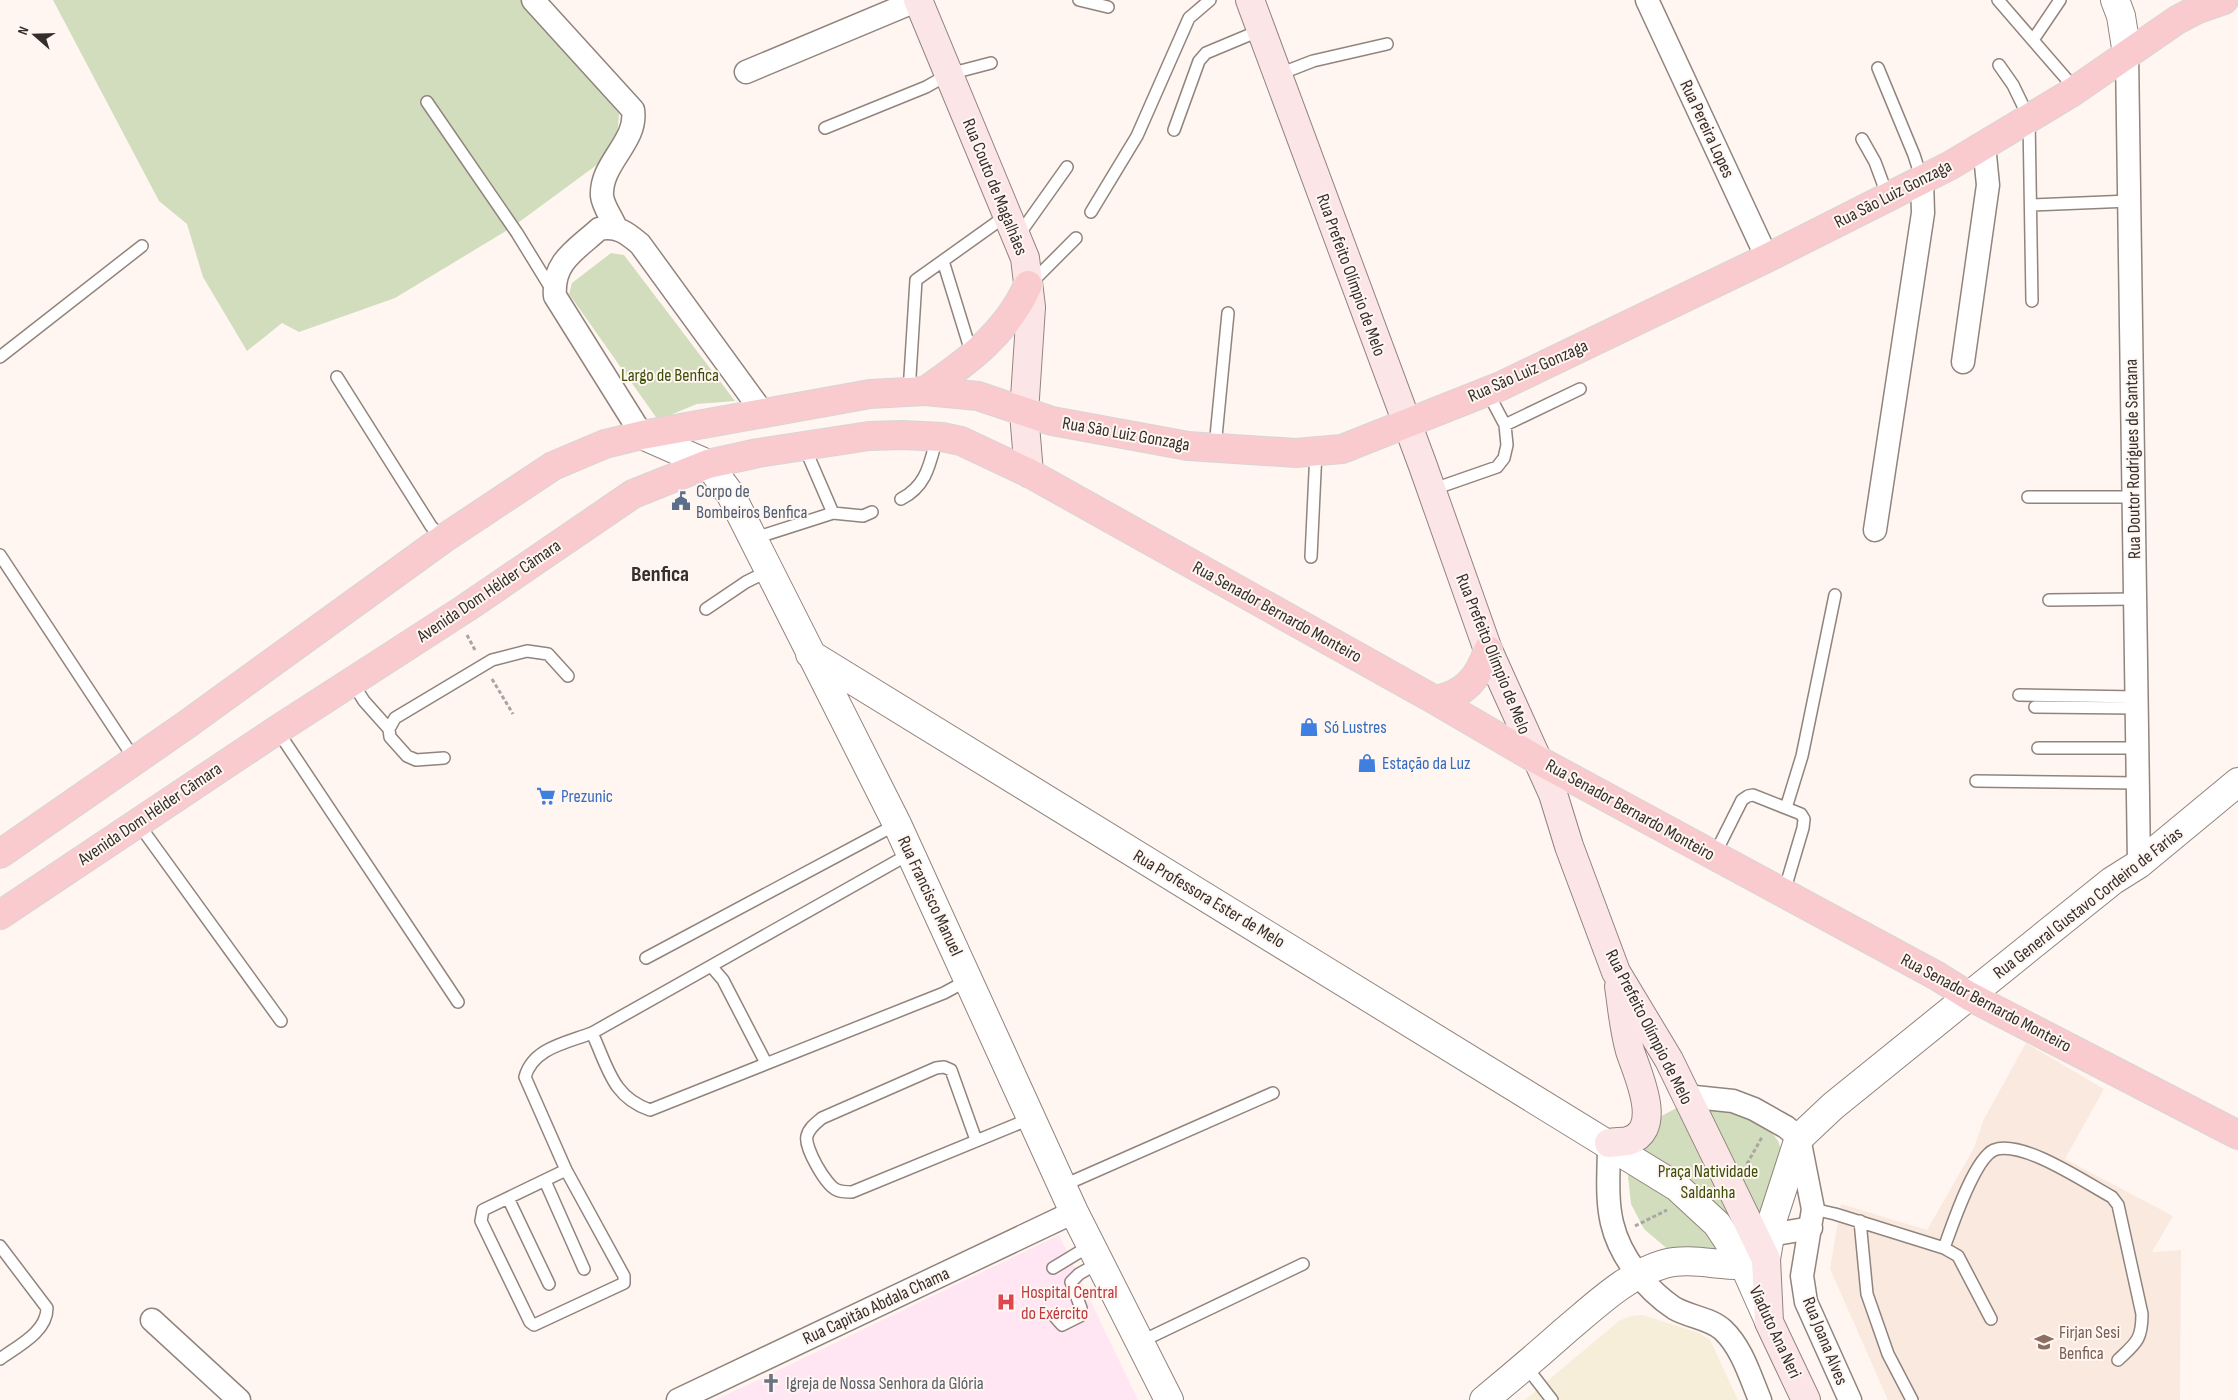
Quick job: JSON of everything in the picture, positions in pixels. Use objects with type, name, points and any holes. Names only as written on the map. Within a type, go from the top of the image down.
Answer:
[{"type":"main road","name":"Rua Couto de Magalhães","points":[[918,0],[1025,258],[1031,307],[1024,413],[1029,473]]},
{"type":"main road","name":"Rua Prefeito Olímpio de Melo","points":[[1250,0],[1488,650],[1553,794],[1569,846],[1616,972],[1669,1060],[1760,1253],[1769,1322]]},
{"type":"main road","name":"Rua São Luiz Gonzaga","points":[[763,413],[870,394],[917,392],[978,396],[1024,413],[1079,428],[1188,446],[1296,453],[1342,449],[1487,391],[1767,258],[1922,180],[1984,146],[2076,90],[2177,20],[2198,9],[2224,0]]},
{"type":"main road","points":[[917,392],[972,357],[1006,323],[1018,308],[1028,285]]},
{"type":"main road","points":[[0,854],[135,760],[443,539],[553,466],[605,444],[642,435],[763,413]]},
{"type":"main road","name":"Avenida Dom Hélder Câmara","points":[[0,915],[137,822],[466,608],[633,494],[708,464],[758,453],[869,436],[937,436],[961,441],[1029,473]]},
{"type":"main road","name":"Rua Senador Bernardo Monteiro","points":[[1029,473],[1435,700],[1536,759],[1937,976],[1969,996],[2238,1135]]},
{"type":"main road","points":[[1435,700],[1449,697],[1469,685],[1478,674],[1488,650]]},
{"type":"main road","points":[[1609,1143],[1629,1140],[1637,1135],[1644,1126],[1648,1116],[1644,1095],[1629,1049],[1616,972]]},
{"type":"main road","name":"Viaduto Ana Neri","points":[[1769,1322],[1806,1400]]},
{"type":"street","points":[[532,0],[633,110],[634,119],[629,135],[607,172],[603,186],[602,197],[616,228],[640,244],[763,413]]},
{"type":"street","points":[[746,72],[918,0]]},
{"type":"street","name":"Rua Pereira Lopes","points":[[1647,0],[1767,258]]},
{"type":"street","points":[[2114,0],[2121,16],[2127,54]]},
{"type":"street","name":"Rua Doutor Rodrigues de Santana","points":[[2127,54],[2139,864]]},
{"type":"street","points":[[1963,362],[1988,185],[1984,146]]},
{"type":"street","points":[[1874,530],[1923,213],[1922,180]]},
{"type":"street","points":[[616,228],[599,229],[562,264],[556,275],[555,296],[642,435],[708,464]]},
{"type":"street","name":"Rua Francisco Manuel","points":[[708,464],[730,495],[897,824],[1074,1212],[1169,1400]]},
{"type":"street","name":"Rua Professora Ester de Melo","points":[[810,654],[1609,1143]]},
{"type":"street","name":"Rua General Gustavo Cordeiro de Farias","points":[[1800,1138],[1834,1106],[1969,996],[2112,881],[2139,864],[2238,782]]},
{"type":"street","points":[[1685,1096],[1733,1101],[1754,1109],[1786,1127],[1800,1138],[1760,1253]]},
{"type":"street","name":"Rua Joana Alves","points":[[1800,1138],[1812,1219],[1802,1276],[1806,1302],[1850,1400]]},
{"type":"street","points":[[1609,1143],[1677,1187],[1717,1224],[1760,1253]]},
{"type":"street","points":[[1609,1143],[1609,1196],[1612,1224],[1622,1247],[1639,1276],[1659,1296],[1676,1309],[1722,1328],[1742,1356],[1760,1400]]},
{"type":"street","name":"Rua Capitão Abdala Chama","points":[[678,1400],[1074,1212]]},
{"type":"street","points":[[1484,1400],[1611,1292],[1639,1276],[1664,1264],[1760,1253],[1812,1219]]},
{"type":"street","points":[[152,1320],[239,1400]]},
{"type":"lane","points":[[1079,0],[1108,7]]},
{"type":"lane","points":[[1091,212],[1137,136],[1189,18],[1210,0]]},
{"type":"lane","points":[[1998,0],[2076,90]]},
{"type":"lane","points":[[2032,40],[2060,0]]},
{"type":"lane","points":[[1174,130],[1199,61],[1206,53],[1261,30]]},
{"type":"lane","points":[[1277,75],[1313,62],[1387,44]]},
{"type":"lane","points":[[825,128],[926,87],[949,74],[991,63]]},
{"type":"lane","points":[[1999,66],[2013,85],[2029,118],[2032,301]]},
{"type":"lane","points":[[1878,68],[1914,155],[1922,180]]},
{"type":"lane","points":[[427,102],[517,233],[555,296]]},
{"type":"lane","points":[[1862,139],[1876,162],[1888,197]]},
{"type":"lane","points":[[917,392],[916,280],[943,261],[1012,226],[1067,167]]},
{"type":"lane","points":[[2030,205],[2130,201]]},
{"type":"lane","points":[[1028,285],[1076,238]]},
{"type":"lane","points":[[0,357],[142,246]]},
{"type":"lane","points":[[943,261],[972,357]]},
{"type":"lane","points":[[1215,447],[1228,313]]},
{"type":"lane","points":[[337,377],[432,526],[443,539]]},
{"type":"lane","points":[[1505,425],[1580,389]]},
{"type":"lane","points":[[1431,490],[1497,467],[1504,458],[1507,445],[1505,425],[1487,391]]},
{"type":"lane","points":[[901,499],[913,493],[926,477],[937,436]]},
{"type":"lane","points":[[804,446],[833,513]]},
{"type":"lane","points":[[1311,557],[1316,451]]},
{"type":"lane","points":[[2028,497],[2134,497]]},
{"type":"lane","points":[[752,539],[833,513],[863,516],[872,512]]},
{"type":"lane","points":[[0,555],[135,760]]},
{"type":"lane","points":[[706,609],[746,582],[768,571]]},
{"type":"lane","points":[[1786,808],[1802,756],[1836,595]]},
{"type":"lane","points":[[2050,600],[2136,599]]},
{"type":"lane","points":[[389,729],[395,718],[492,660],[527,651],[548,654],[568,676]]},
{"type":"lane","points":[[352,682],[364,701],[389,729],[390,737],[407,756],[416,760],[444,758]]},
{"type":"lane","points":[[2019,695],[2137,702]]},
{"type":"lane","points":[[2035,707],[2137,702]]},
{"type":"lane","points":[[277,730],[458,1002]]},
{"type":"lane","points":[[2038,748],[2138,748]]},
{"type":"lane","points":[[1976,782],[2138,783]]},
{"type":"lane","points":[[1714,856],[1742,800],[1748,796],[1753,795],[1801,814],[1804,819],[1784,894]]},
{"type":"lane","points":[[137,822],[281,1021]]},
{"type":"lane","points":[[646,958],[897,824]]},
{"type":"lane","points":[[566,1170],[483,1210],[481,1221],[530,1322],[534,1325],[543,1323],[624,1283],[624,1276],[566,1170],[524,1077],[529,1064],[539,1054],[592,1033],[911,854]]},
{"type":"lane","points":[[711,966],[723,980],[766,1064]]},
{"type":"lane","points":[[592,1033],[620,1093],[634,1105],[650,1110],[944,993],[968,980]]},
{"type":"lane","points":[[976,1140],[950,1070],[944,1067],[936,1068],[822,1118],[812,1127],[807,1136],[807,1146],[827,1182],[837,1191],[852,1192],[1032,1118]]},
{"type":"lane","points":[[1062,1186],[1273,1093]]},
{"type":"lane","points":[[1944,1248],[1965,1193],[1983,1160],[1994,1150],[2012,1148],[2028,1151],[2112,1197],[2118,1205],[2142,1314],[2142,1331],[2138,1342],[2118,1360]]},
{"type":"lane","points":[[545,1181],[584,1269]]},
{"type":"lane","points":[[508,1198],[549,1284]]},
{"type":"lane","points":[[1812,1219],[1860,1221],[1944,1248],[1958,1256],[1991,1320]]},
{"type":"lane","points":[[1860,1221],[1868,1294],[1888,1354],[1912,1400]]},
{"type":"lane","points":[[0,1246],[47,1308],[47,1318],[41,1329],[0,1359]]},
{"type":"lane","points":[[1053,1268],[1096,1254]]},
{"type":"lane","points":[[1055,1317],[1062,1325],[1080,1316],[1081,1308],[1071,1282],[1096,1254]]},
{"type":"lane","points":[[1140,1342],[1303,1264]]},
{"type":"lane","points":[[1525,1365],[1552,1400]]},
{"type":"shaded area","points":[[2026,1043],[2104,1089],[2065,1159],[2173,1216],[2152,1252],[2181,1250],[2180,1400],[1888,1400],[1830,1269],[1841,1204],[1927,1230],[1974,1148],[1984,1119]]},
{"type":"shaded area","name":"Hospital Central do Exército","points":[[1059,1235],[1138,1400],[715,1400],[783,1368]]},
{"type":"shaded area","points":[[1643,1315],[1699,1333],[1710,1340],[1738,1400],[1525,1400],[1619,1321],[1630,1316]]},
{"type":"green space","points":[[53,0],[525,0],[550,19],[619,114],[617,136],[598,164],[511,228],[395,298],[299,332],[282,323],[247,351],[203,277],[187,224],[159,201]]},
{"type":"green space","name":"Largo de Benfica","points":[[611,253],[624,255],[735,401],[697,404],[658,420],[569,294],[572,283]]},
{"type":"green space","name":"Praça Natividade Saldanha","points":[[1702,1100],[1763,1121],[1778,1141],[1788,1169],[1737,1256],[1671,1252],[1644,1229],[1631,1204],[1628,1176],[1630,1160],[1656,1119],[1682,1105]]},
{"type":"place","name":"Corpo de Bombeiros Benfica","points":[[681,501]]},
{"type":"place","name":"Só Lustres","points":[[1309,727]]},
{"type":"place","name":"Estação da Luz","points":[[1367,763]]},
{"type":"place","name":"Prezunic","points":[[546,796]]},
{"type":"place","name":"Hospital Central do Exército","points":[[1006,1302]]},
{"type":"place","name":"Firjan Sesi Benfica","points":[[2044,1342]]},
{"type":"place","name":"Igreja de Nossa Senhora da Glória","points":[[771,1383]]},
{"type":"district","name":"Benfica","points":[[660,574]]}]
